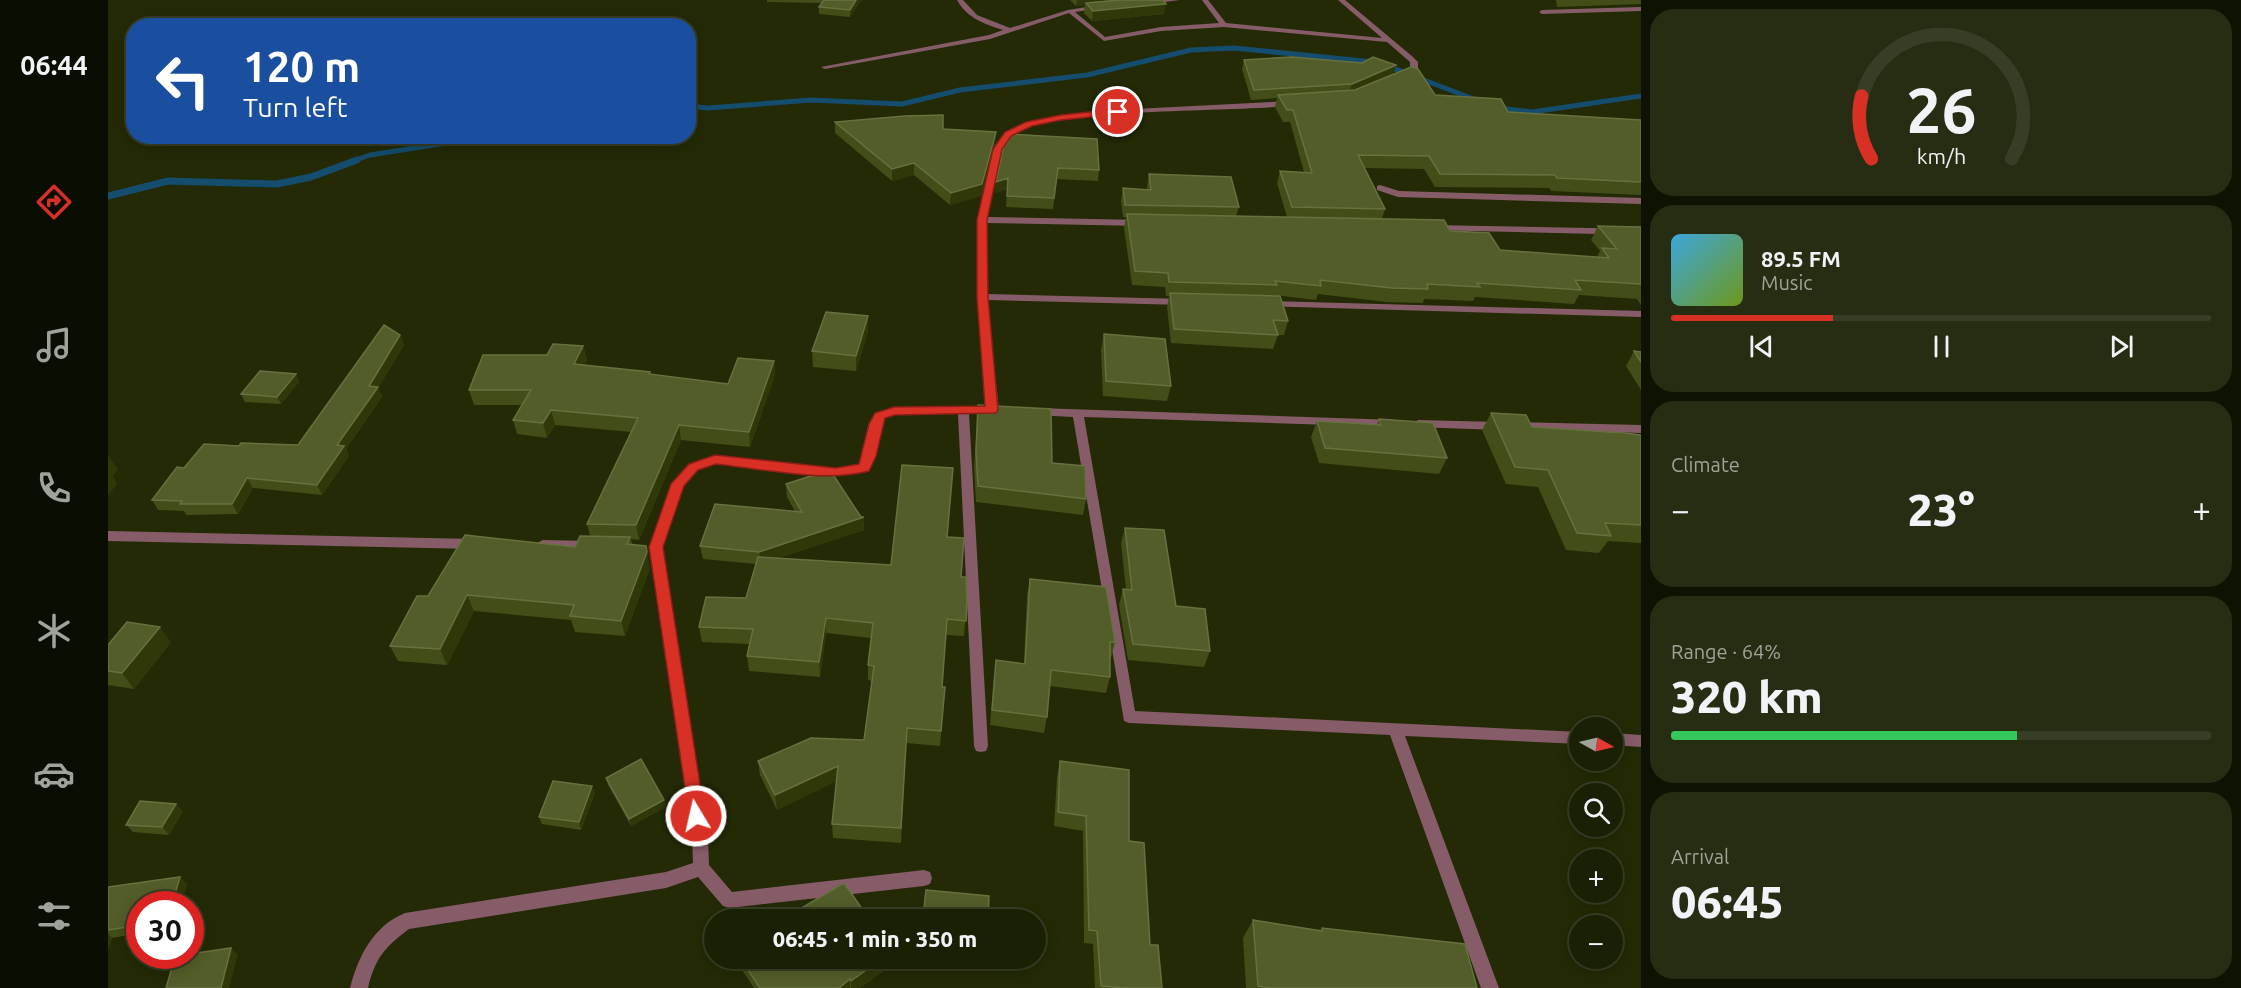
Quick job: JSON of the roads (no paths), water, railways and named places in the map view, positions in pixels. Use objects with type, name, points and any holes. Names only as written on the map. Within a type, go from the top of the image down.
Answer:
[{"type":"street","points":[[960,0],[964,9],[981,20],[1011,31]]},
{"type":"street","points":[[1144,2],[1178,0]]},
{"type":"street","points":[[1205,0],[1224,25]]},
{"type":"street","points":[[1341,0],[1414,62],[1413,70],[1398,78]]},
{"type":"street","points":[[825,68],[1011,31],[1070,11],[1112,6]]},
{"type":"street","points":[[1542,12],[1641,9]]},
{"type":"street","points":[[1070,11],[1104,39],[1161,29],[1224,25],[1387,40]]},
{"type":"street","points":[[924,878],[729,900],[701,867],[700,838],[650,547],[678,484],[693,467],[715,460],[836,472],[864,468],[870,456],[875,424],[880,416],[894,411],[997,411],[982,297],[982,220],[998,149],[1008,134],[1029,124],[1095,113],[1302,102]]},
{"type":"street","points":[[1380,188],[1398,194],[1641,201]]},
{"type":"street","points":[[982,220],[1150,223]]},
{"type":"street","points":[[1425,228],[1641,232]]},
{"type":"street","points":[[982,297],[1198,303]]},
{"type":"street","points":[[1258,304],[1641,314]]},
{"type":"street","points":[[963,410],[981,746]]},
{"type":"street","points":[[1024,412],[1641,429]]},
{"type":"street","points":[[1078,414],[1129,717],[1569,737]]},
{"type":"street","points":[[108,536],[490,544]]},
{"type":"street","points":[[526,544],[609,546]]},
{"type":"street","points":[[1395,729],[1490,988]]},
{"type":"street","points":[[1623,740],[1641,741]]},
{"type":"street","points":[[358,988],[364,962],[381,940],[405,921],[666,880],[701,867]]},
{"type":"waterway","points":[[696,107],[708,108],[811,100],[902,104],[960,90],[1087,75],[1191,50],[1234,48],[1373,62],[1401,71]]},
{"type":"waterway","points":[[1416,77],[1479,101]]},
{"type":"waterway","points":[[1498,108],[1532,112],[1641,96]]},
{"type":"waterway","points":[[353,161],[370,155],[440,144]]},
{"type":"waterway","points":[[108,196],[168,181],[277,184],[311,177],[357,160]]}]
